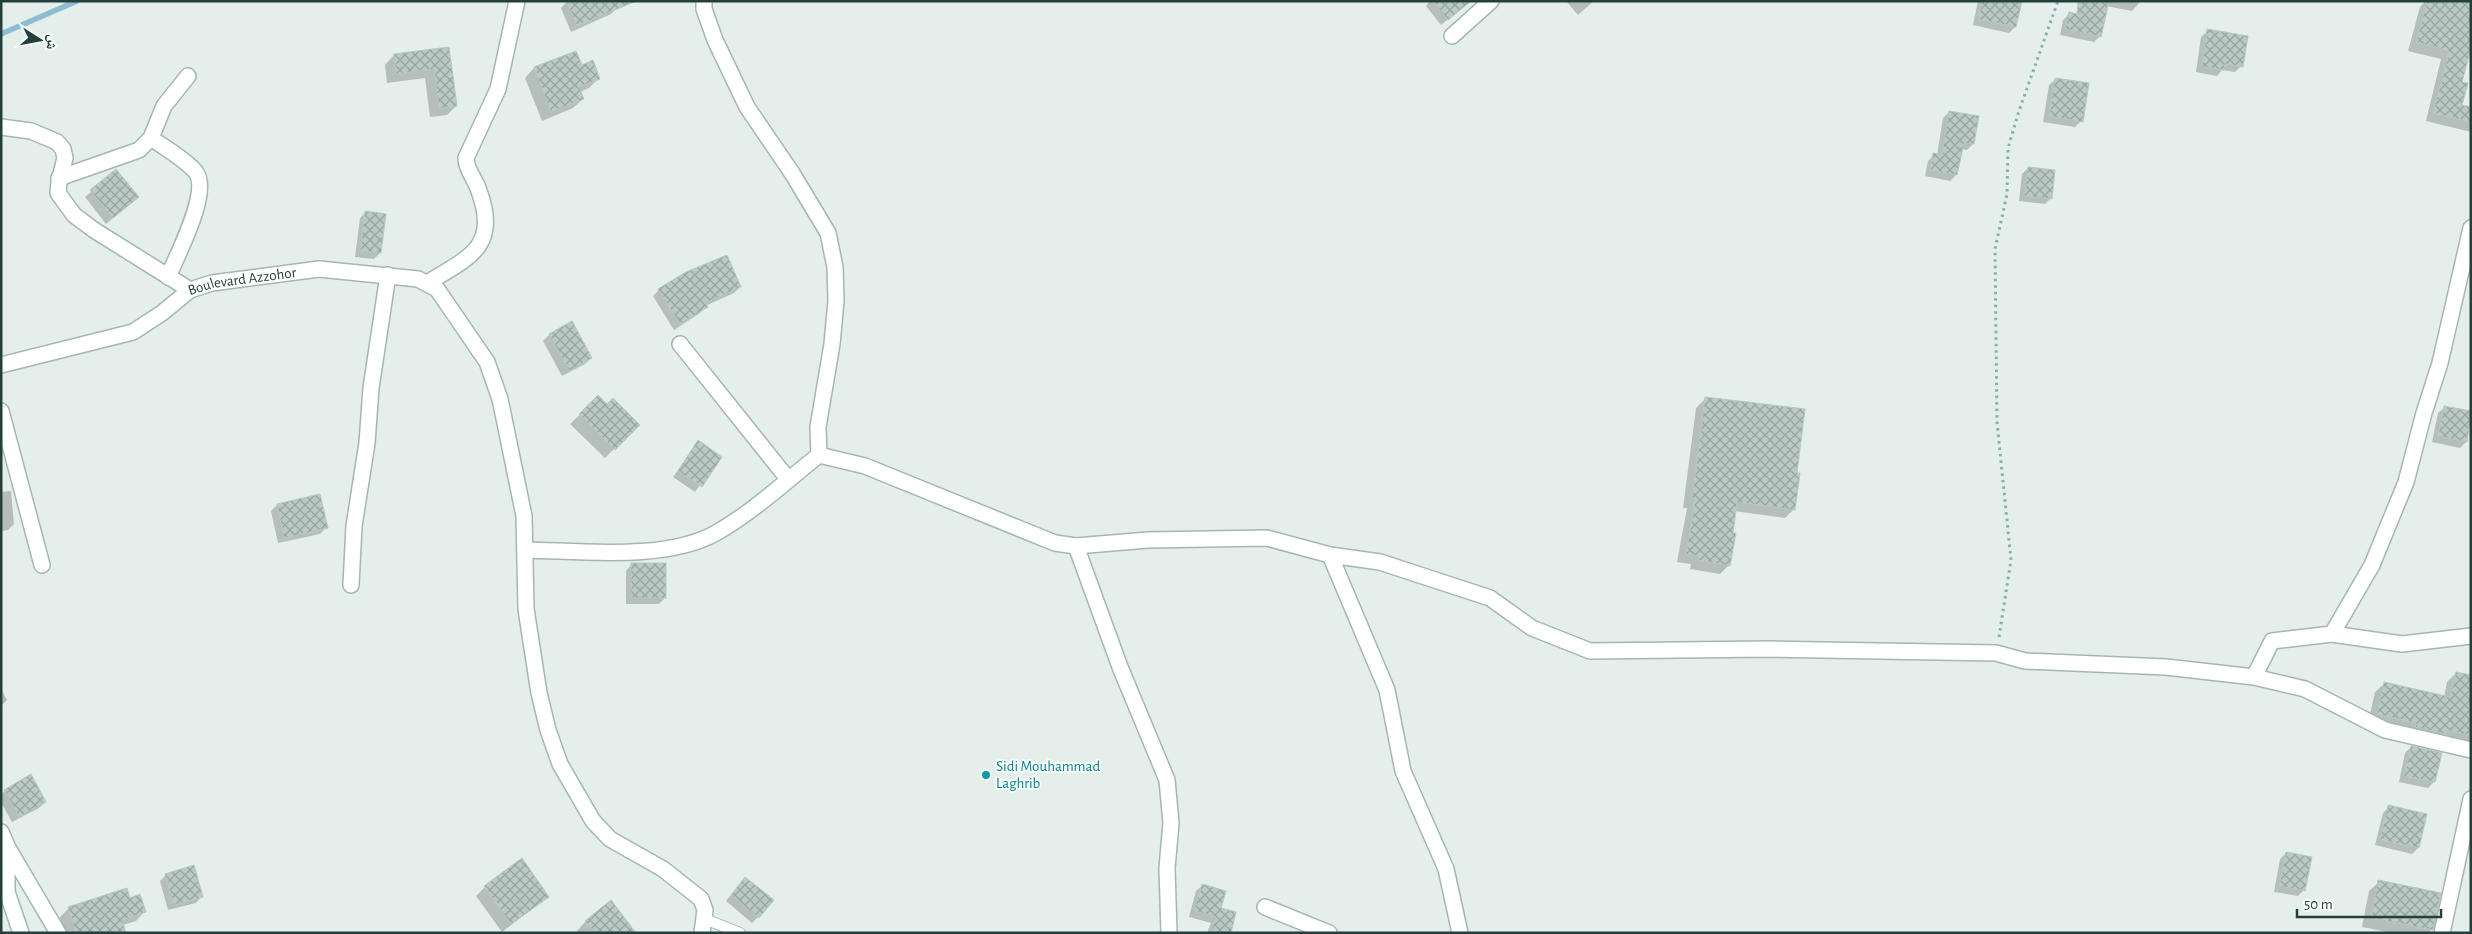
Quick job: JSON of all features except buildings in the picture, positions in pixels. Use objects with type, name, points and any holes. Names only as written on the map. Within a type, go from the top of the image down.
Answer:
[{"type":"street","points":[[427,283],[472,254],[482,241],[484,207],[466,158],[498,90],[517,1]]},
{"type":"street","points":[[704,1],[704,8],[715,40],[747,107],[792,173],[828,233],[835,267],[836,301],[832,344],[818,427],[819,455]]},
{"type":"street","points":[[1452,36],[1491,1]]},
{"type":"street","points":[[59,178],[139,150],[151,138],[164,106],[188,76]]},
{"type":"street","points":[[1,127],[31,131],[57,142],[63,149],[65,158],[59,178],[58,193],[74,216],[190,290]]},
{"type":"street","points":[[151,138],[196,172],[200,184],[195,212],[168,277]]},
{"type":"street","points":[[2332,634],[2372,565],[2406,482],[2424,413],[2440,363],[2471,228]]},
{"type":"street","name":"Boulevard Azzohor","points":[[1,365],[133,332],[162,313],[190,290],[212,283],[319,270],[418,279],[438,289],[487,362],[500,399],[522,507],[526,609],[539,693],[548,730],[560,764],[593,821],[610,840],[663,868],[701,899],[704,905],[704,926]]},
{"type":"street","points":[[351,585],[354,526],[368,443],[371,388],[388,275]]},
{"type":"street","points":[[680,344],[788,479]]},
{"type":"street","points":[[1,411],[42,565]]},
{"type":"street","points":[[525,550],[649,551],[681,546],[715,534],[819,455]]},
{"type":"street","points":[[819,455],[865,466],[1055,542],[1076,546],[1148,540],[1267,538],[1330,555],[1380,562],[1490,598],[1532,628],[1590,651],[1769,649],[1996,653],[2026,661],[2166,667],[2254,677],[2305,688],[2385,730],[2471,750]]},
{"type":"street","points":[[1076,546],[1120,667],[1167,780],[1171,823],[1167,868],[1168,933]]},
{"type":"street","points":[[1330,555],[1387,690],[1403,771],[1446,869],[1460,933]]},
{"type":"street","points":[[2254,677],[2272,641],[2332,634],[2402,644],[2471,636]]},
{"type":"street","points":[[2442,933],[2471,799]]},
{"type":"street","points":[[1,832],[8,848],[58,933]]},
{"type":"street","points":[[8,848],[6,892],[22,933]]},
{"type":"street","points":[[1265,907],[1329,933]]},
{"type":"lane","points":[[704,926],[740,933]]},
{"type":"path","points":[[1996,653],[2011,560],[1997,422],[1995,249],[2007,194],[2008,148],[2018,111],[2058,1]]},
{"type":"waterway","points":[[1,34],[77,1]]},
{"type":"place","name":"Sidi Mouhammad Laghrib","points":[[986,775]]}]
